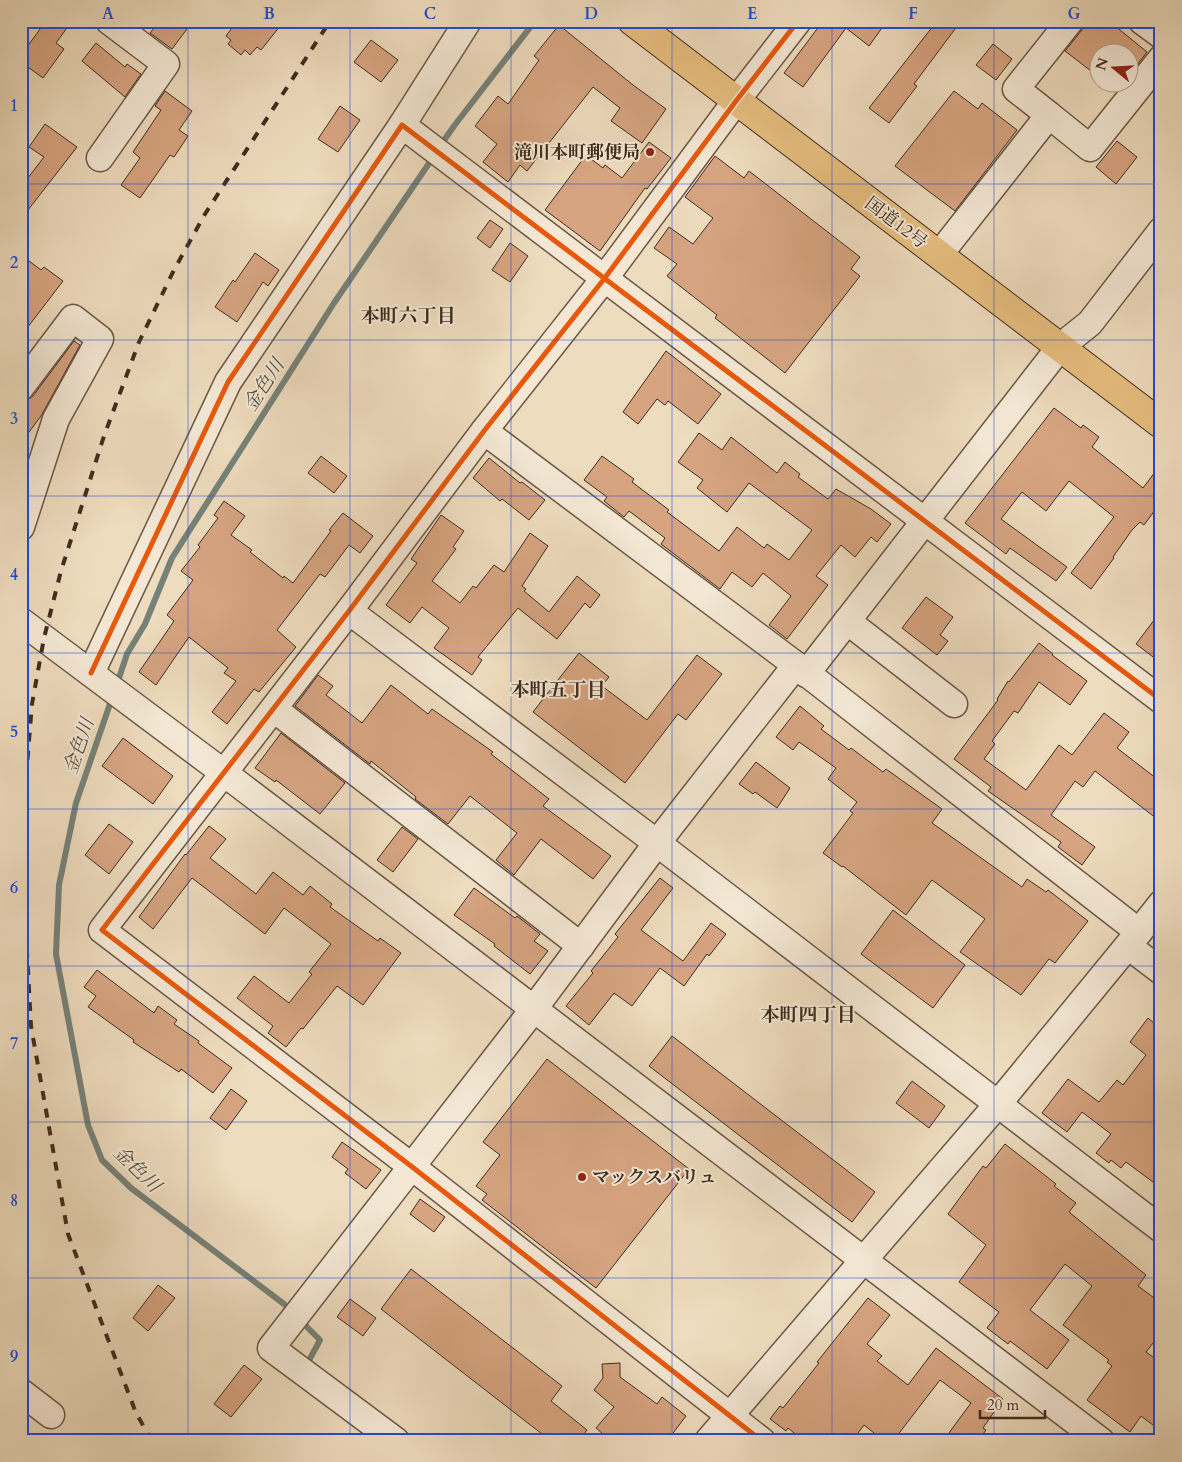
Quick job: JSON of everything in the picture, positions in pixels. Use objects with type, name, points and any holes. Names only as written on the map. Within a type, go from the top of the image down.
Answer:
[{"type":"highway","name":"国道12号","points":[[632,21],[1161,424]]},
{"type":"street","points":[[100,158],[166,64],[109,21]]},
{"type":"street","points":[[91,673],[228,382],[402,125],[468,21]]},
{"type":"street","points":[[762,1441],[411,1166],[102,930],[274,709],[484,431],[604,279],[798,21]]},
{"type":"street","points":[[1070,21],[1016,89],[1090,148],[1161,59]]},
{"type":"street","points":[[1142,21],[1161,36]]},
{"type":"street","points":[[939,255],[1049,115]]},
{"type":"street","points":[[402,125],[1161,700]]},
{"type":"street","points":[[396,1441],[271,1348],[534,1010],[657,843],[801,669],[847,622],[1060,347],[1090,322],[1161,231]]},
{"type":"street","points":[[21,387],[72,318],[100,339],[56,419],[21,527]]},
{"type":"street","points":[[484,431],[801,669],[1134,939],[1161,971]]},
{"type":"street","points":[[349,611],[657,843],[1161,1229]]},
{"type":"street","points":[[21,621],[224,773],[1101,1441]]},
{"type":"street","points":[[847,622],[954,704]]},
{"type":"street","points":[[274,709],[581,946]]},
{"type":"street","points":[[708,1441],[998,1105],[1161,904]]},
{"type":"street","points":[[21,1392],[52,1415]]},
{"type":"building","points":[[46,21],[72,21],[56,43],[64,49],[43,78],[21,62],[21,55]]},
{"type":"building","points":[[160,21],[193,21],[172,49],[150,33]]},
{"type":"building","points":[[237,21],[284,21],[261,50],[257,47],[250,55],[245,50],[241,55],[228,44],[231,40],[226,36]]},
{"type":"building","points":[[823,21],[887,21],[869,46],[846,28],[803,87],[784,73]]},
{"type":"building","points":[[937,21],[961,21],[914,84],[917,86],[889,123],[869,108]]},
{"type":"building","points":[[1085,21],[1109,21],[1135,42],[1090,42],[1090,70],[1065,51],[1082,30]]},
{"type":"building","points":[[559,25],[666,109],[642,143],[611,121],[620,108],[593,87],[527,171],[520,165],[508,182],[483,162],[497,144],[475,126],[498,96],[508,104],[539,60],[534,56]]},
{"type":"building","points":[[371,40],[398,60],[381,82],[354,62]]},
{"type":"building","points":[[96,43],[125,67],[127,64],[141,74],[125,97],[82,61]]},
{"type":"building","points":[[993,44],[1012,59],[996,80],[976,65]]},
{"type":"building","points":[[1140,46],[1147,52],[1140,61]]},
{"type":"building","points":[[165,91],[192,111],[179,130],[188,136],[174,157],[170,155],[140,198],[121,185],[140,158],[133,152],[161,110],[155,106]]},
{"type":"building","points":[[954,91],[978,109],[982,103],[1017,130],[955,211],[895,166]]},
{"type":"building","points":[[340,106],[360,120],[338,152],[318,139]]},
{"type":"building","points":[[45,124],[77,147],[21,219],[21,187],[44,157],[29,147]]},
{"type":"building","points":[[1117,141],[1137,157],[1116,184],[1096,167]]},
{"type":"building","points":[[649,142],[671,158],[647,189],[645,188],[600,251],[545,210],[586,155],[603,168],[605,165],[622,178]]},
{"type":"building","points":[[715,156],[744,178],[749,171],[860,257],[851,269],[860,276],[785,373],[715,318],[717,315],[667,276],[677,264],[654,248],[669,227],[693,244],[713,218],[685,197]]},
{"type":"building","points":[[490,220],[503,229],[490,248],[477,238]]},
{"type":"building","points":[[510,243],[528,256],[510,282],[492,270]]},
{"type":"building","points":[[255,253],[279,270],[268,286],[263,282],[237,322],[215,307],[233,280],[235,282]]},
{"type":"building","points":[[21,255],[41,270],[44,267],[63,281],[21,336]]},
{"type":"building","points":[[74,341],[80,345],[41,416],[21,443],[21,407],[33,396]]},
{"type":"building","points":[[666,351],[721,394],[698,424],[668,401],[665,405],[657,399],[638,424],[623,412]]},
{"type":"building","points":[[1054,408],[1081,428],[1083,425],[1099,437],[1092,447],[1143,488],[1161,464],[1161,502],[1144,525],[1140,522],[1132,530],[1091,589],[1071,573],[1114,517],[1069,481],[1046,511],[1022,492],[1001,519],[1067,567],[1056,581],[1010,548],[1006,554],[965,523]]},
{"type":"building","points":[[699,433],[722,450],[731,437],[777,473],[785,462],[800,474],[798,477],[828,499],[836,489],[871,509],[891,524],[877,542],[871,537],[855,557],[841,545],[816,576],[828,585],[787,639],[769,625],[791,596],[763,573],[752,587],[732,572],[720,589],[661,544],[665,538],[629,511],[624,517],[604,501],[607,497],[584,480],[602,456],[634,479],[632,482],[669,510],[667,512],[719,551],[737,527],[764,548],[767,544],[789,560],[812,530],[749,483],[727,512],[697,488],[703,480],[678,462]]},
{"type":"building","points":[[321,456],[347,476],[334,493],[308,473]]},
{"type":"building","points":[[489,458],[545,500],[529,520],[502,499],[500,501],[473,478]]},
{"type":"building","points":[[224,501],[245,516],[231,535],[252,550],[250,552],[283,578],[284,576],[293,583],[331,531],[329,530],[343,513],[373,536],[360,553],[349,545],[325,577],[320,574],[277,630],[296,647],[259,692],[254,689],[227,724],[212,712],[236,681],[224,673],[228,668],[189,637],[156,685],[139,672],[174,621],[167,615],[193,580],[181,571],[200,547],[198,545],[218,518],[214,515]]},
{"type":"building","points":[[441,515],[464,531],[453,547],[456,549],[432,581],[460,603],[473,586],[476,588],[494,565],[504,572],[530,533],[548,546],[522,586],[526,589],[524,591],[549,612],[577,576],[600,595],[590,608],[585,603],[557,639],[518,608],[478,657],[482,660],[472,675],[434,648],[449,628],[422,607],[410,623],[386,605],[417,563],[411,559]]},
{"type":"building","points":[[926,597],[953,617],[940,635],[948,641],[937,655],[902,628]]},
{"type":"building","points":[[1161,611],[1161,663],[1136,644]]},
{"type":"building","points":[[1039,643],[1087,681],[1070,705],[1039,682],[1018,713],[1014,711],[992,741],[995,744],[984,759],[1026,790],[1059,745],[1072,755],[1104,713],[1129,732],[1117,748],[1161,782],[1161,822],[1095,771],[1083,787],[1075,781],[1051,815],[1095,847],[1082,865],[1058,847],[1061,842],[988,791],[991,787],[954,759],[998,700],[1008,681]]},
{"type":"building","points":[[579,653],[609,677],[602,686],[647,720],[697,655],[722,674],[686,720],[678,714],[625,783],[533,712]]},
{"type":"building","points":[[318,675],[333,686],[326,695],[362,723],[391,685],[428,714],[432,709],[493,752],[491,754],[549,799],[543,806],[611,856],[593,879],[541,839],[514,875],[496,860],[517,833],[470,796],[448,824],[415,799],[416,797],[371,761],[370,764],[295,706]]},
{"type":"building","points":[[800,706],[824,726],[821,729],[849,750],[851,748],[883,772],[886,769],[942,809],[932,823],[1022,887],[1027,879],[1046,892],[1048,890],[1088,921],[1055,963],[1049,959],[1021,995],[960,952],[985,919],[932,880],[906,915],[843,866],[823,853],[853,813],[850,811],[857,802],[828,779],[836,768],[799,742],[793,750],[776,737]]},
{"type":"building","points":[[281,733],[345,783],[320,814],[276,780],[275,782],[255,768]]},
{"type":"building","points":[[123,738],[173,776],[153,804],[102,766]]},
{"type":"building","points":[[756,762],[790,788],[777,808],[755,792],[753,794],[739,784]]},
{"type":"building","points":[[109,824],[133,842],[109,874],[85,855]]},
{"type":"building","points":[[209,826],[226,839],[210,858],[256,894],[273,872],[303,895],[310,886],[332,904],[330,907],[378,941],[380,938],[401,953],[363,1005],[337,986],[286,1047],[268,1033],[273,1026],[237,998],[254,976],[289,1003],[312,974],[309,972],[331,944],[284,908],[265,934],[192,878],[153,929],[139,917],[185,854]]},
{"type":"building","points":[[402,827],[418,839],[393,872],[377,860]]},
{"type":"building","points":[[660,878],[673,888],[641,930],[683,961],[711,923],[726,934],[709,956],[707,954],[684,986],[660,968],[632,1006],[614,993],[589,1025],[566,1006],[593,973],[591,971],[618,937],[615,934]]},
{"type":"building","points":[[474,888],[515,918],[517,916],[540,934],[534,941],[548,951],[530,974],[494,946],[495,944],[454,915]]},
{"type":"building","points":[[893,910],[965,965],[933,1008],[861,954]]},
{"type":"building","points":[[97,970],[154,1013],[158,1006],[177,1020],[174,1024],[199,1041],[198,1043],[232,1068],[213,1093],[181,1069],[179,1072],[133,1042],[134,1040],[88,1007],[96,996],[84,987]]},
{"type":"building","points":[[1148,1018],[1161,1029],[1161,1188],[1126,1162],[1121,1168],[1111,1160],[1109,1163],[1096,1153],[1111,1134],[1082,1112],[1067,1132],[1042,1113],[1068,1079],[1099,1102],[1117,1080],[1123,1085],[1146,1055],[1130,1042]]},
{"type":"building","points":[[672,1036],[875,1192],[852,1222],[649,1066]]},
{"type":"building","name":"マックスバリュ","points":[[547,1059],[689,1169],[596,1288],[482,1200],[487,1194],[476,1186],[500,1155],[483,1142]]},
{"type":"building","points":[[912,1081],[945,1106],[929,1128],[896,1103]]},
{"type":"building","points":[[231,1089],[247,1101],[226,1130],[210,1118]]},
{"type":"building","points":[[342,1142],[381,1170],[366,1189],[345,1173],[348,1169],[332,1157]]},
{"type":"building","points":[[1005,1144],[1056,1184],[1054,1186],[1076,1203],[1069,1212],[1146,1275],[1138,1286],[1161,1303],[1161,1333],[1146,1352],[1161,1363],[1161,1431],[1141,1416],[1130,1432],[1087,1400],[1112,1366],[1107,1362],[1109,1360],[1063,1325],[1092,1286],[1065,1264],[1030,1310],[1069,1340],[1047,1369],[1010,1341],[1008,1344],[987,1328],[999,1312],[959,1282],[986,1245],[948,1214],[983,1166],[986,1168]]},
{"type":"building","points":[[420,1199],[445,1217],[434,1232],[410,1214]]},
{"type":"building","points":[[411,1269],[562,1386],[551,1401],[587,1430],[579,1441],[551,1441],[381,1309]]},
{"type":"building","points":[[158,1285],[175,1298],[148,1331],[133,1318]]},
{"type":"building","points":[[868,1298],[890,1315],[867,1344],[882,1356],[877,1361],[908,1385],[936,1348],[1003,1399],[983,1428],[986,1430],[978,1441],[943,1441],[971,1403],[940,1380],[893,1441],[884,1441],[864,1425],[852,1441],[804,1441],[788,1428],[786,1431],[770,1419],[780,1406],[783,1408]]},
{"type":"building","points":[[350,1299],[376,1318],[363,1336],[337,1317]]},
{"type":"building","points":[[620,1363],[620,1377],[657,1404],[662,1397],[686,1416],[667,1441],[611,1441],[596,1428],[614,1407],[594,1390],[603,1378],[602,1364]]},
{"type":"building","points":[[244,1365],[262,1379],[231,1417],[214,1404]]},
{"type":"waterway","name":"金色川","points":[[440,146],[535,21]]},
{"type":"waterway","name":"金色川","points":[[117,684],[127,654],[145,624],[172,558],[334,303],[434,156]]},
{"type":"waterway","name":"金色川","points":[[112,698],[76,803],[59,885],[56,954],[88,1125],[102,1160],[131,1188],[291,1311]]},
{"type":"waterway","name":"金色川","points":[[300,1320],[320,1340],[307,1364],[309,1366]]},
{"type":"railway","points":[[152,1441],[136,1413],[68,1234],[31,1026],[21,840],[32,704],[44,638],[61,571],[104,436],[139,342],[174,270],[205,214],[330,21]]},
{"type":"cycle path","points":[[762,1441],[411,1166],[102,930],[349,611],[484,431],[604,279],[798,21]]},
{"type":"cycle path","points":[[91,673],[228,382],[402,125],[1161,700]]},
{"type":"place","name":"滝川本町郵便局","points":[[650,152]]},
{"type":"place","name":"マックスバリュ","points":[[582,1177]]},
{"type":"district","name":"本町六丁目","points":[[408,316]]},
{"type":"district","name":"本町五丁目","points":[[558,690]]},
{"type":"district","name":"本町四丁目","points":[[808,1015]]}]
